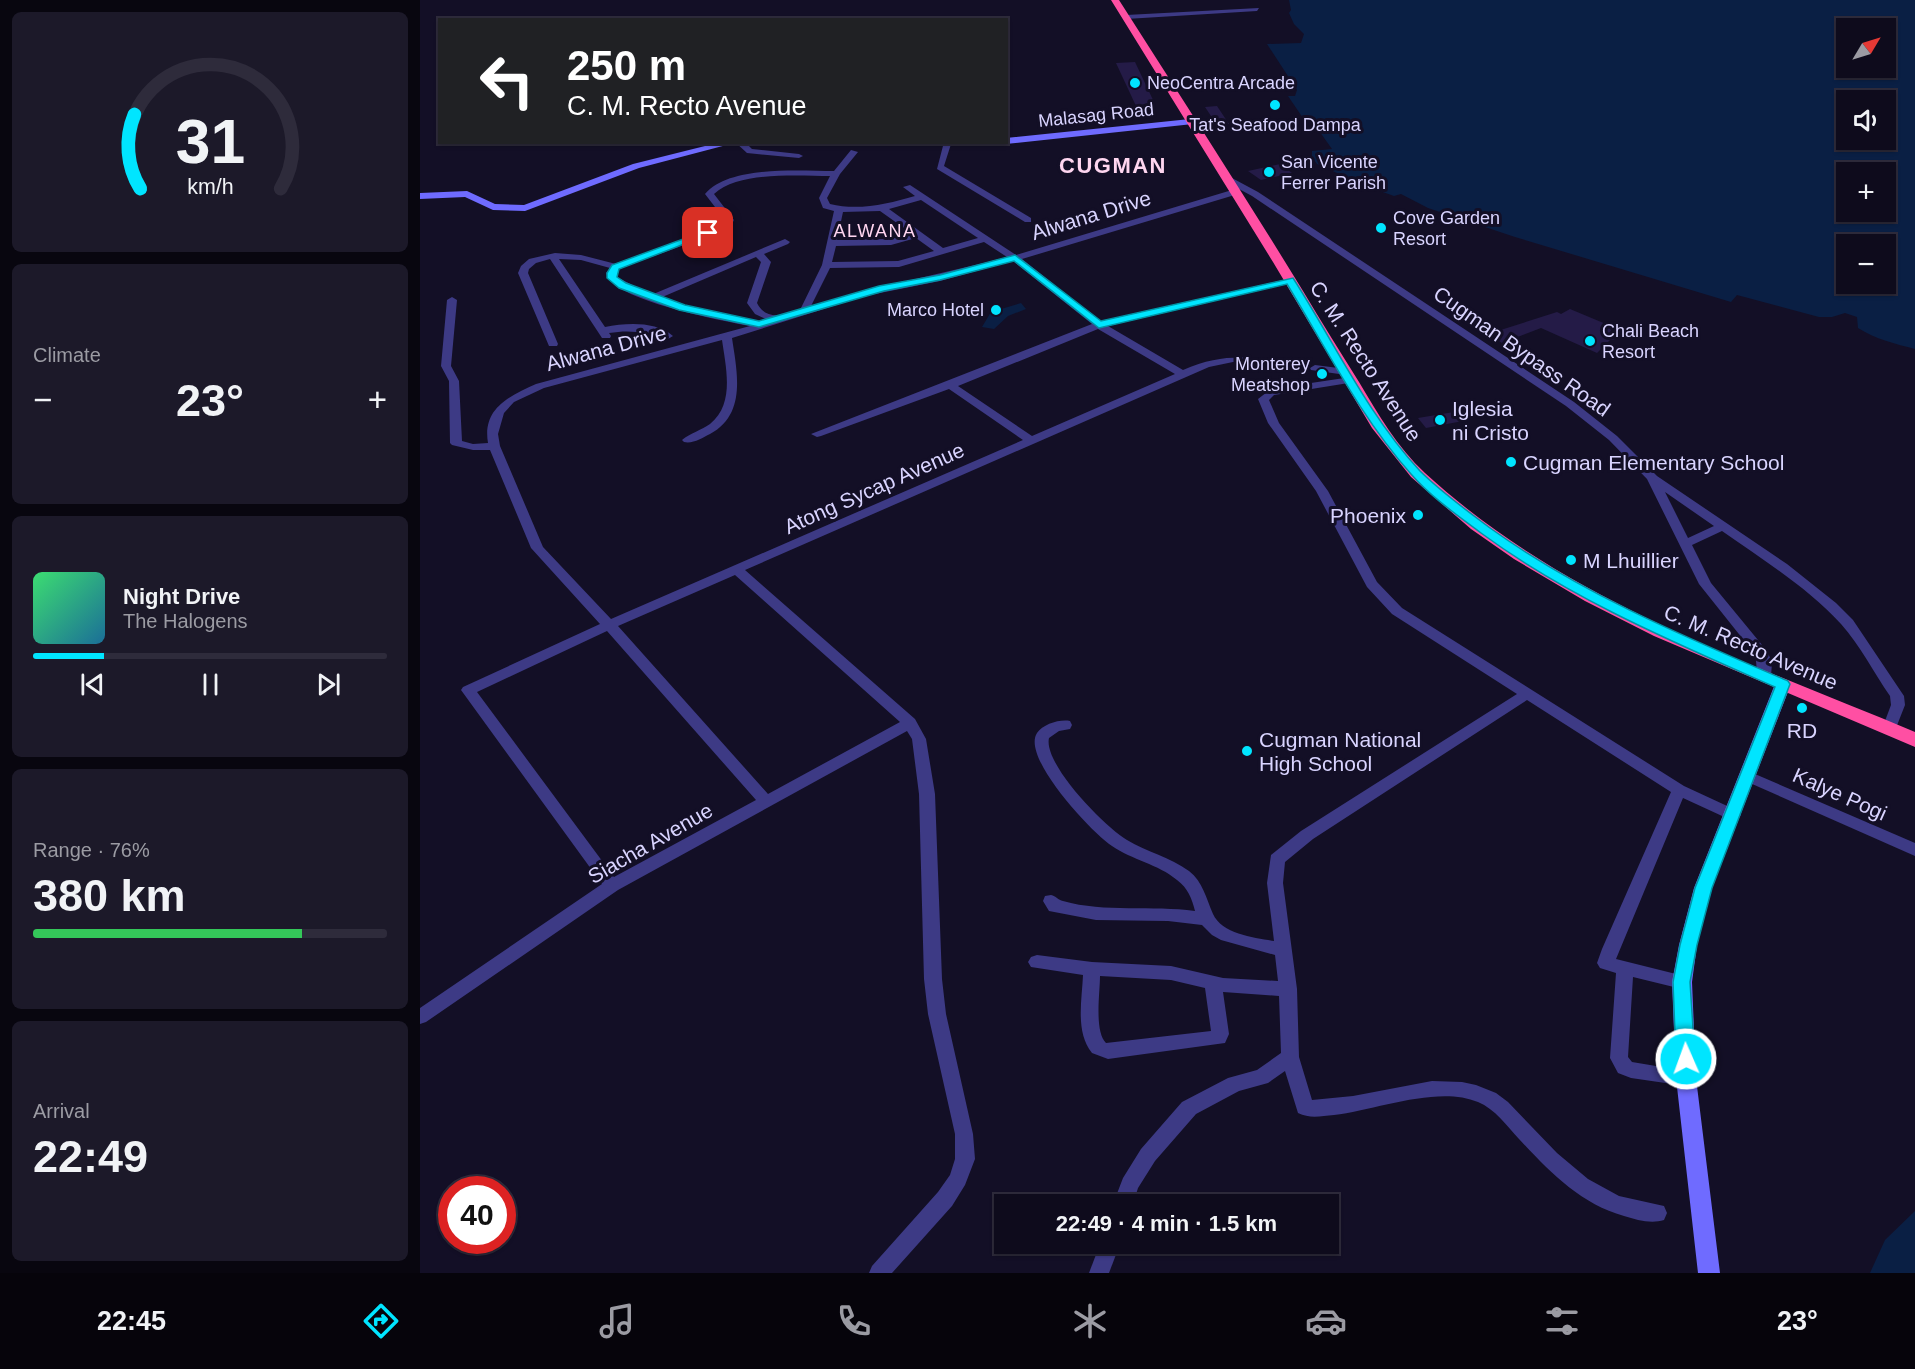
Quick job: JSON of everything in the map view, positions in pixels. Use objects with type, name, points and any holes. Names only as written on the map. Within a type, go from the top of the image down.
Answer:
[{"type":"highway","name":"C. M. Recto Avenue","points":[[1115,0],[1379,428],[1417,474],[1477,526],[1520,555],[1591,597],[1660,632],[1915,740]]},
{"type":"street","points":[[1126,17],[1257,9]]},
{"type":"street","name":"Malasag Road","points":[[1008,141],[1190,122]]},
{"type":"street","points":[[420,196],[467,194],[493,207],[525,208],[636,166],[726,144]]},
{"type":"street","points":[[741,144],[750,151],[799,156]]},
{"type":"street","points":[[947,144],[940,167],[1028,220]]},
{"type":"street","points":[[854,152],[836,173],[823,198],[826,206],[839,209],[882,208],[922,196]]},
{"type":"street","points":[[759,324],[700,313],[653,297],[623,285],[612,278],[611,273],[616,267],[727,226],[730,220],[710,194],[714,188],[722,184],[764,176],[836,173]]},
{"type":"street","name":"Alwana Drive","points":[[767,802],[537,548],[494,446],[492,434],[499,412],[510,400],[520,394],[572,377],[727,336],[759,324],[882,288],[940,278],[1015,258],[1231,186]]},
{"type":"street","name":"Cugman Bypass Road","points":[[1231,186],[1256,194],[1570,404],[1613,438],[1652,478],[1705,584],[1760,651],[1764,662],[1764,676]]},
{"type":"street","points":[[907,187],[987,238],[1099,324],[1181,373]]},
{"type":"street","points":[[882,208],[942,252]]},
{"type":"street","points":[[804,311],[827,265],[839,209]]},
{"type":"street","points":[[831,243],[891,242],[919,234]]},
{"type":"street","points":[[827,265],[899,264],[987,238]]},
{"type":"street","points":[[653,297],[784,242]]},
{"type":"street","points":[[758,253],[766,262],[752,303],[753,308],[760,314],[776,319]]},
{"type":"street","points":[[553,344],[523,273],[527,264],[553,257],[592,259],[616,267]]},
{"type":"street","points":[[553,257],[605,333],[634,326],[668,336]]},
{"type":"street","points":[[817,434],[950,385],[1099,324],[1289,280]]},
{"type":"street","points":[[452,300],[446,366],[454,381],[456,443],[473,447],[494,446]]},
{"type":"street","points":[[688,440],[714,427],[728,410],[732,396],[727,336]]},
{"type":"street","name":"Atong Sycap Avenue","points":[[612,886],[468,690],[609,625],[738,571],[1181,373],[1223,360],[1310,368],[1349,376]]},
{"type":"street","points":[[1349,376],[1271,392],[1263,399],[1274,423],[1322,491],[1372,584],[1386,600],[1397,611],[1679,790],[1733,814]]},
{"type":"street","points":[[950,385],[1031,440]]},
{"type":"street","points":[[1652,478],[1782,567],[1831,606],[1848,623],[1897,696],[1898,705],[1889,729]]},
{"type":"street","points":[[1684,544],[1723,526]]},
{"type":"street","points":[[738,571],[910,723],[919,739],[927,794],[933,979],[937,1014],[964,1134],[965,1159],[958,1179],[945,1199],[879,1273]]},
{"type":"street","points":[[1709,1273],[1686,1078],[1682,982],[1688,945],[1703,888],[1783,684]]},
{"type":"street","points":[[1528,693],[1307,835],[1277,859],[1275,884],[1288,989],[1290,1058],[1305,1107],[1309,1109],[1435,1090],[1468,1091],[1485,1096],[1517,1124],[1555,1165],[1589,1191],[1635,1212],[1657,1213]]},
{"type":"street","name":"Siacha Avenue","points":[[420,1017],[612,886],[910,723]]},
{"type":"street","points":[[1065,724],[1047,731],[1041,738],[1040,744],[1062,784],[1119,843],[1170,867],[1188,879],[1198,893],[1206,919]]},
{"type":"street","name":"Kalye Pogi","points":[[1748,776],[1915,850]]},
{"type":"street","points":[[1679,790],[1606,963],[1682,982]]},
{"type":"street","points":[[1051,901],[1055,906],[1078,911],[1168,914],[1206,919],[1227,935],[1244,942],[1282,950]]},
{"type":"street","points":[[1037,962],[1092,969],[1171,973],[1197,977],[1213,984],[1288,989]]},
{"type":"street","points":[[1625,968],[1620,1063],[1631,1070],[1686,1078]]},
{"type":"street","points":[[1092,969],[1091,1028],[1096,1046],[1108,1051],[1219,1038],[1213,984]]},
{"type":"street","points":[[1126,1194],[1148,1155],[1189,1108],[1235,1084],[1262,1077],[1290,1058]]},
{"type":"street","points":[[1099,1273],[1106,1254]]},
{"type":"water","points":[[1289,0],[1915,0],[1915,349],[1865,332],[1858,328],[1857,317],[1845,313],[1832,317],[1819,317],[1737,295],[1731,302],[1515,237],[1428,208],[1401,194],[1394,196],[1366,186],[1317,164],[1312,157],[1312,151],[1332,149],[1312,121],[1305,121],[1288,96],[1295,96],[1297,90],[1267,44],[1301,43],[1304,34],[1294,24],[1289,13],[1291,10]]},
{"type":"water","points":[[1021,303],[1026,309],[1008,316],[994,329],[982,327],[991,312]]},
{"type":"water","points":[[1915,1211],[1915,1273],[1870,1273],[1885,1240]]},
{"type":"building","name":"NeoCentra Arcade","points":[[1135,62],[1154,102],[1136,106],[1116,63]]},
{"type":"building","points":[[1217,106],[1229,124],[1217,125],[1205,107]]},
{"type":"building","name":"San Vicente Ferrer Parish","points":[[1280,164],[1292,173],[1261,180],[1248,171]]},
{"type":"building","name":"Chali Beach Resort","points":[[1570,309],[1637,337],[1610,340],[1597,353],[1541,328],[1502,343],[1488,334],[1557,312],[1561,314]]},
{"type":"building","name":"Iglesia ni Cristo","points":[[1454,412],[1463,421],[1426,428],[1418,418]]},
{"type":"place","name":"NeoCentra Arcade","points":[[1135,83]]},
{"type":"place","name":"Tat's Seafood Dampa","points":[[1275,105]]},
{"type":"place","name":"San Vicente Ferrer Parish","points":[[1269,172]]},
{"type":"place","name":"Cove Garden Resort","points":[[1381,228]]},
{"type":"place","name":"Marco Hotel","points":[[996,310]]},
{"type":"place","name":"Chali Beach Resort","points":[[1590,341]]},
{"type":"place","name":"Monterey Meatshop","points":[[1322,374]]},
{"type":"place","name":"Iglesia ni Cristo","points":[[1440,420]]},
{"type":"place","name":"Cugman Elementary School","points":[[1511,462]]},
{"type":"place","name":"Phoenix","points":[[1418,515]]},
{"type":"place","name":"M Lhuillier","points":[[1571,560]]},
{"type":"place","name":"RD","points":[[1802,708]]},
{"type":"place","name":"Cugman National High School","points":[[1247,751]]},
{"type":"district","name":"CUGMAN","points":[[1113,165]]},
{"type":"district","name":"ALWANA","points":[[875,231]]},
{"type":"route","points":[[708,233],[616,267],[611,273],[612,278],[623,285],[682,308],[759,324],[882,288],[940,278],[1015,258],[1099,324],[1289,280],[1385,436],[1417,474],[1477,526],[1520,555],[1625,615],[1783,684],[1703,888],[1688,945],[1682,982],[1686,1059]]}]
